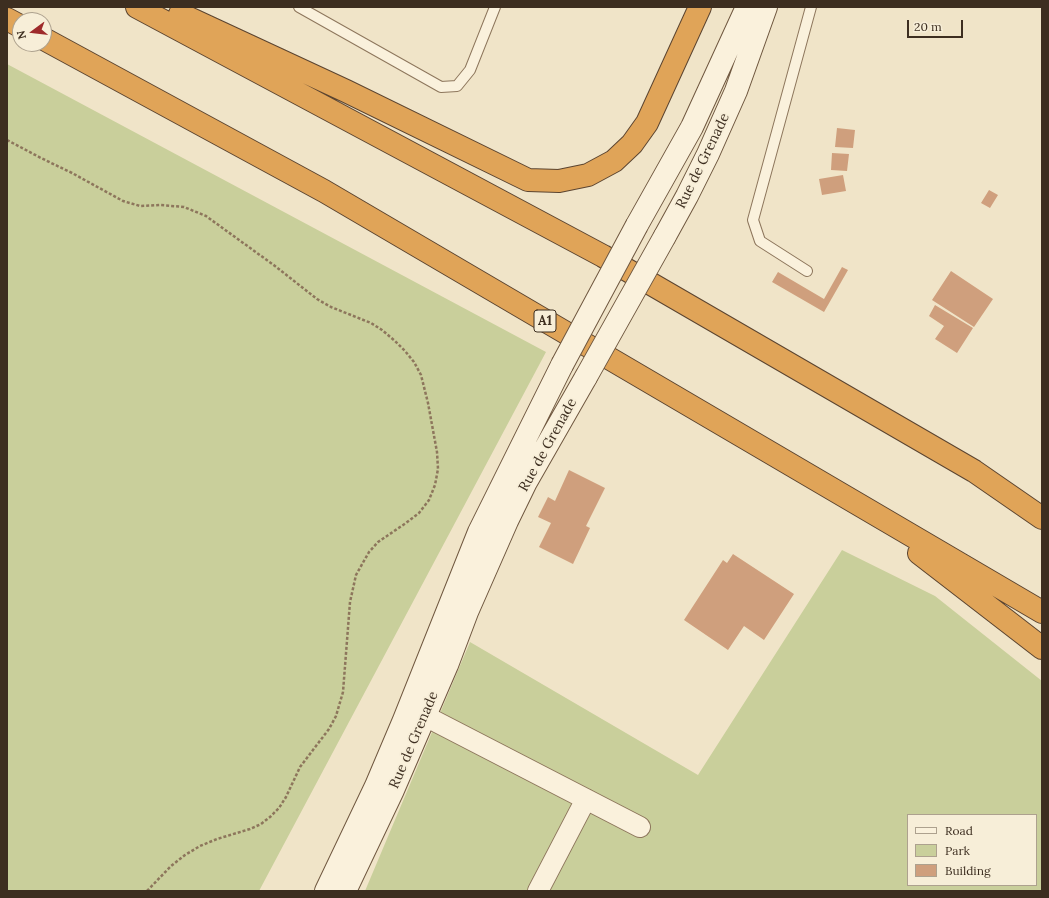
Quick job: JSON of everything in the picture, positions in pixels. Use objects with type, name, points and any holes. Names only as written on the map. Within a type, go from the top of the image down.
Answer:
[{"type":"highway","points":[[138,7],[603,256],[974,471],[1042,507]]},
{"type":"highway","points":[[165,7],[346,91],[528,180],[559,181],[588,175],[614,161],[632,144],[647,122],[700,7]]},
{"type":"highway","name":"A1","points":[[52,43],[324,191],[1042,612]]},
{"type":"highway","points":[[974,471],[1042,518]]},
{"type":"highway","points":[[834,491],[933,564],[1042,648]]},
{"type":"street","name":"Rue de Grenade","points":[[345,891],[376,829],[479,532],[562,365],[637,225],[692,127],[747,7]]},
{"type":"street","name":"Rue de Grenade","points":[[326,891],[376,786],[417,712],[467,612],[526,482],[688,196],[736,91],[766,7]]},
{"type":"street","points":[[417,712],[640,827]]},
{"type":"street","points":[[538,891],[586,799]]},
{"type":"lane","points":[[299,7],[440,87],[456,86],[470,70],[494,7]]},
{"type":"lane","points":[[807,271],[760,240],[753,220],[811,7]]},
{"type":"path","points":[[7,140],[72,172],[123,201],[140,206],[160,205],[184,207],[206,216],[275,266],[317,299],[382,330],[406,351],[414,362],[421,375],[428,403],[437,452],[438,469],[435,485],[428,500],[419,513],[378,542],[369,552],[356,575],[350,602],[343,692],[336,716],[329,729],[300,767],[286,797],[279,808],[270,817],[261,824],[250,829],[217,839],[200,846],[185,855],[171,866],[147,891]]},
{"type":"green space","points":[[7,64],[546,352],[259,891],[7,891]]},
{"type":"green space","points":[[842,550],[935,596],[1042,681],[1042,891],[365,891],[470,642],[698,775]]},
{"type":"building","points":[[837,128],[855,130],[853,148],[835,147]]},
{"type":"building","points":[[832,153],[849,154],[847,171],[831,170]]},
{"type":"building","points":[[843,175],[846,191],[822,195],[819,179]]},
{"type":"building","points":[[989,190],[998,195],[990,208],[981,203]]},
{"type":"building","points":[[842,267],[848,270],[824,312],[772,282],[778,272],[824,299]]},
{"type":"building","points":[[951,271],[993,299],[974,327],[932,300]]},
{"type":"building","points":[[935,305],[973,328],[957,353],[935,339],[944,326],[929,316]]},
{"type":"building","points":[[569,470],[605,488],[586,526],[590,528],[573,564],[539,547],[551,523],[538,517],[548,497],[555,501]]},
{"type":"building","points":[[733,554],[794,594],[764,640],[744,626],[728,650],[684,620],[723,560],[727,563]]}]
